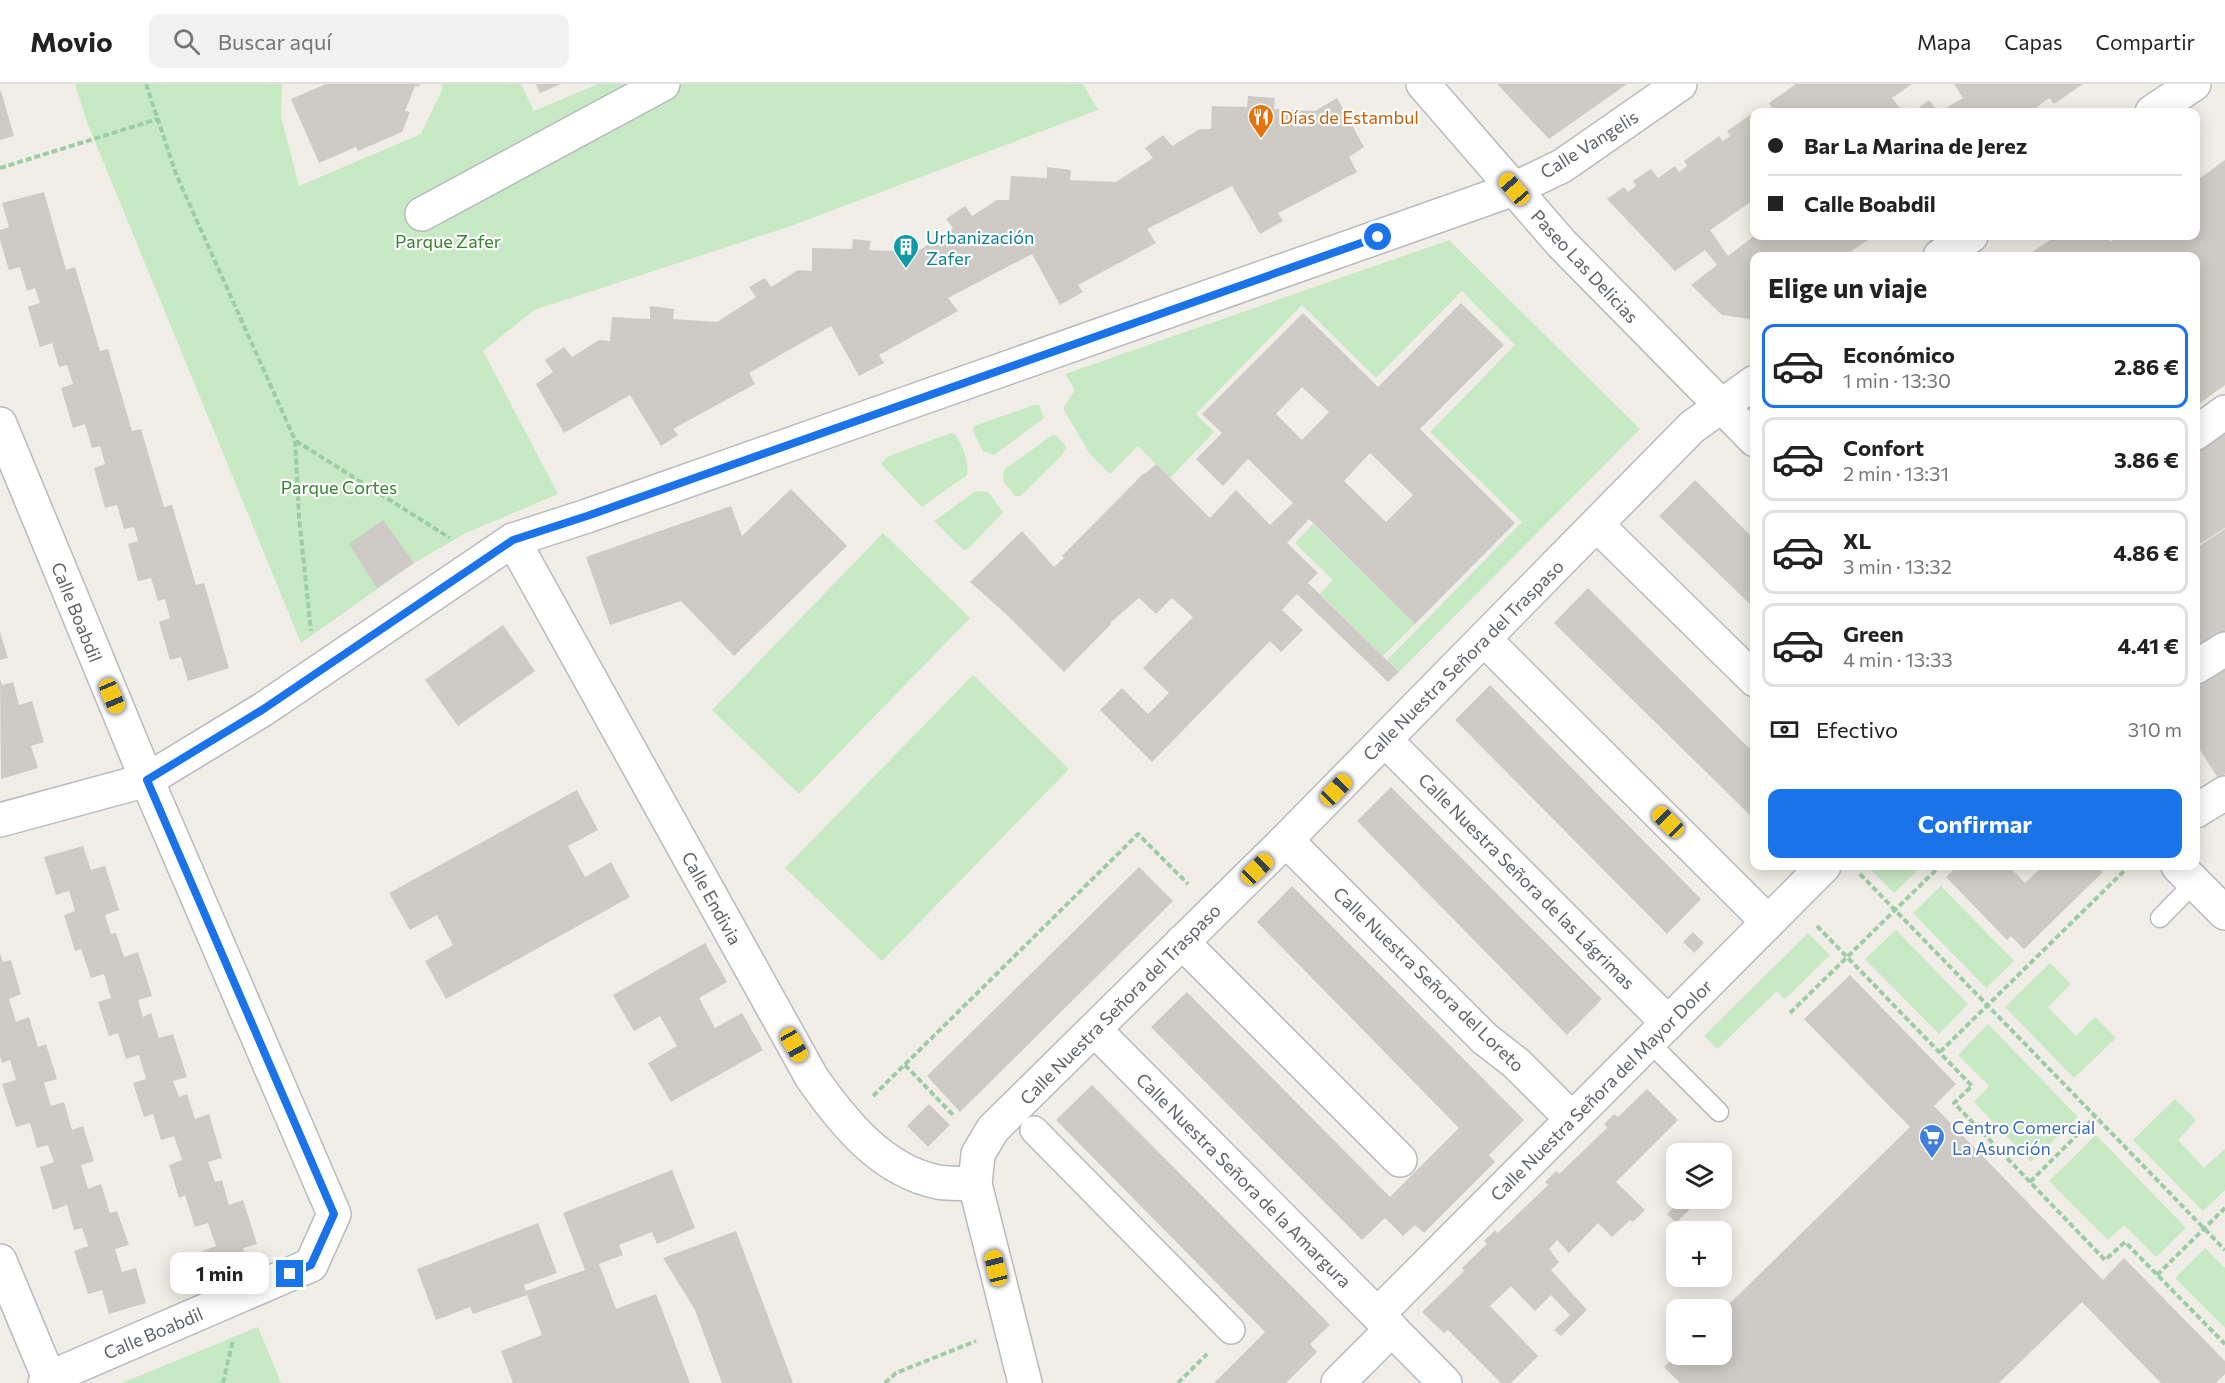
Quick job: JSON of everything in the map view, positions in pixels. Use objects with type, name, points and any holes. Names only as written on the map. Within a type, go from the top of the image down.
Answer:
[{"type":"street","points":[[422,214],[663,84]]},
{"type":"street","name":"Paseo Las Delicias","points":[[1423,84],[1514,189],[1614,298],[1750,435]]},
{"type":"street","name":"Calle Vangelis","points":[[0,820],[147,780],[262,710],[513,540],[1514,189],[1562,166],[1680,84]]},
{"type":"street","points":[[2158,108],[2194,84]]},
{"type":"street","points":[[1946,252],[1965,240]]},
{"type":"street","name":"Calle Nuestra Señora del Traspaso","points":[[1025,1383],[975,1184],[978,1154],[993,1129],[1287,840],[1692,427],[1750,385]]},
{"type":"street","points":[[2200,430],[2225,412]]},
{"type":"street","name":"Calle Boabdil","points":[[0,424],[147,780],[334,1214],[311,1265],[48,1381]]},
{"type":"street","points":[[1597,525],[1750,675]]},
{"type":"street","name":"Calle Endivia","points":[[513,540],[808,1070],[836,1112],[867,1143],[902,1170],[938,1182],[975,1184]]},
{"type":"street","points":[[1484,639],[1768,922]]},
{"type":"street","points":[[2200,665],[2225,649]]},
{"type":"street","name":"Calle Nuestra Señora de las Lágrimas","points":[[1385,740],[1659,1032]]},
{"type":"street","points":[[2200,809],[2225,793]]},
{"type":"street","name":"Calle Nuestra Señora del Loreto","points":[[1287,840],[1485,1039],[1516,1063],[1572,1119]]},
{"type":"street","name":"Calle Nuestra Señora del Mayor Dolor","points":[[1338,1383],[1385,1321],[1572,1119],[1820,870]]},
{"type":"street","points":[[2186,874],[2225,913]]},
{"type":"street","points":[[1182,942],[1400,1161]]},
{"type":"street","name":"Calle Nuestra Señora de la Amargura","points":[[1095,1030],[1445,1383]]},
{"type":"street","points":[[1034,1130],[1231,1330]]},
{"type":"street","points":[[0,1262],[48,1381]]},
{"type":"lane","points":[[2160,918],[2186,874]]},
{"type":"lane","points":[[1659,1032],[1719,1112]]},
{"type":"path","points":[[146,84],[176,174],[296,440],[299,517],[315,674]]},
{"type":"path","points":[[0,168],[158,119]]},
{"type":"path","points":[[296,440],[484,560]]},
{"type":"path","points":[[865,1104],[1138,834],[1192,888]]},
{"type":"path","points":[[1790,1014],[1936,870]]},
{"type":"path","points":[[1940,1052],[2124,871]]},
{"type":"path","points":[[1858,872],[2225,1250]]},
{"type":"path","points":[[1810,919],[1972,1086],[1954,1103],[2105,1260],[2125,1242],[2225,1344]]},
{"type":"path","points":[[905,1065],[960,1122]]},
{"type":"path","points":[[2030,1182],[2095,1117]]},
{"type":"path","points":[[2157,1275],[2225,1209]]},
{"type":"path","points":[[885,1383],[896,1373],[981,1339],[1012,1332]]},
{"type":"path","points":[[223,1383],[234,1337]]},
{"type":"green space","points":[[75,84],[282,84],[281,117],[299,186],[421,134],[443,88],[441,84],[521,84],[534,111],[598,84],[1083,84],[1098,110],[788,227],[534,310],[483,351],[558,494],[466,533],[414,563],[301,643],[87,122]]},
{"type":"green space","points":[[1449,240],[1640,429],[1399,672],[1387,660],[1522,522],[1430,432],[1515,345],[1462,291],[1376,378],[1302,305],[1196,414],[1214,432],[1170,478],[1138,446],[1110,474],[1089,453],[1063,408],[1075,390],[1065,374]]},
{"type":"green space","points":[[1039,405],[1044,418],[994,455],[983,451],[973,431],[974,426]]},
{"type":"green space","points":[[951,433],[956,435],[965,454],[967,475],[922,507],[881,464],[887,457]]},
{"type":"green space","points":[[1056,435],[1066,447],[1062,455],[1021,496],[1015,496],[1003,481],[1004,470],[1051,436]]},
{"type":"green space","points":[[976,491],[988,492],[1003,512],[968,549],[963,550],[934,521]]},
{"type":"green space","points":[[1313,524],[1415,624],[1383,656],[1320,594],[1333,580],[1295,543]]},
{"type":"green space","points":[[883,533],[970,618],[799,794],[712,710]]},
{"type":"green space","points":[[973,675],[1069,769],[882,961],[785,868]]},
{"type":"green space","points":[[1871,870],[1918,870],[1894,893]]},
{"type":"green space","points":[[1941,886],[2014,961],[1986,988],[1913,913]]},
{"type":"green space","points":[[1896,930],[1968,1004],[1939,1034],[1865,959]]},
{"type":"green space","points":[[1808,933],[1830,955],[1785,999],[1777,991],[1717,1049],[1704,1036]]},
{"type":"green space","points":[[2050,963],[2071,984],[2048,1007],[2076,1036],[2095,1017],[2116,1038],[2074,1078],[2005,1007]]},
{"type":"green space","points":[[1988,1024],[2078,1117],[2031,1162],[1974,1102],[1989,1086],[1958,1055]]},
{"type":"green space","points":[[2175,1099],[2196,1120],[2178,1140],[2204,1168],[2225,1149],[2225,1190],[2203,1211],[2133,1140]]},
{"type":"green space","points":[[2096,1135],[2186,1228],[2156,1257],[2124,1225],[2108,1240],[2049,1181]]},
{"type":"green space","points":[[2205,1248],[2225,1268],[2225,1328],[2175,1278]]},
{"type":"green space","points":[[258,1327],[281,1383],[122,1383]]},
{"type":"building","points":[[326,84],[420,84],[419,87],[415,86],[405,111],[410,112],[402,132],[358,151],[356,147],[319,163],[291,99]]},
{"type":"building","points":[[536,84],[561,84],[540,93]]},
{"type":"building","points":[[1497,84],[1627,84],[1549,139]]},
{"type":"building","points":[[1796,84],[1912,84],[1892,98],[1900,108],[1772,108],[1769,103]]},
{"type":"building","points":[[1954,84],[2083,84],[2054,104],[2049,98],[2038,108],[1946,108],[1963,98]]},
{"type":"building","points":[[0,92],[14,136],[0,140]]},
{"type":"building","name":"Urbanización Zafer","points":[[1248,96],[1275,98],[1274,109],[1315,111],[1337,98],[1364,147],[1349,157],[1357,172],[1278,213],[1283,221],[1260,234],[1232,186],[1147,229],[1156,243],[1078,285],[1083,292],[1060,305],[1032,254],[948,298],[958,311],[879,355],[884,363],[859,376],[831,326],[749,373],[755,384],[673,429],[678,435],[661,446],[630,395],[564,433],[536,384],[553,372],[545,360],[564,347],[572,357],[599,340],[610,341],[612,317],[650,319],[650,306],[674,309],[673,319],[717,322],[756,297],[749,287],[765,278],[771,287],[798,270],[812,271],[812,248],[852,249],[853,239],[871,241],[869,250],[917,252],[953,228],[946,219],[965,206],[972,216],[997,200],[1009,200],[1011,176],[1047,178],[1047,167],[1071,170],[1070,180],[1116,182],[1153,158],[1145,148],[1163,135],[1172,146],[1200,129],[1211,129],[1212,106],[1247,107]]},
{"type":"building","points":[[1929,100],[1935,108],[1918,108]]},
{"type":"building","points":[[1750,115],[1750,202],[1710,230],[1728,256],[1750,239],[1868,240],[1850,252],[1750,252],[1749,319],[1722,315],[1691,285],[1717,265],[1705,250],[1675,271],[1607,199],[1624,187],[1628,192],[1636,186],[1633,181],[1651,169],[1658,178],[1675,166],[1679,172],[1687,166],[1684,161],[1719,136],[1723,141],[1730,136],[1727,131]]},
{"type":"building","points":[[2225,160],[2225,385],[2200,403],[2200,252],[2032,252],[2050,240],[2108,240],[2110,242],[2113,240],[2200,240],[2200,178]]},
{"type":"building","points":[[44,192],[66,270],[75,267],[100,351],[108,349],[132,431],[141,429],[164,507],[172,505],[196,585],[204,583],[229,668],[188,681],[181,657],[170,660],[159,622],[170,618],[165,599],[158,601],[151,578],[138,581],[128,544],[138,541],[134,527],[124,529],[117,505],[105,508],[94,468],[105,464],[100,446],[92,448],[85,424],[73,428],[61,388],[73,384],[67,365],[59,367],[52,343],[40,347],[28,307],[40,303],[35,288],[27,291],[20,267],[9,270],[0,240],[0,230],[9,227],[2,203]]},
{"type":"building","points":[[1461,303],[1504,345],[1420,429],[1515,523],[1415,624],[1309,519],[1287,543],[1318,573],[1308,583],[1399,672],[1388,682],[1297,594],[1282,610],[1303,630],[1281,652],[1270,641],[1152,762],[1100,710],[1122,688],[1148,714],[1169,693],[1143,668],[1193,617],[1172,598],[1156,614],[1139,598],[1110,623],[1064,672],[970,582],[1022,531],[1054,567],[1064,558],[1062,556],[1144,473],[1156,464],[1210,518],[1236,490],[1270,525],[1293,503],[1248,459],[1223,486],[1196,459],[1222,433],[1202,414],[1303,313],[1378,387]],"holes":[[[1302,387],[1329,412],[1302,440],[1276,414]],[[1370,453],[1413,495],[1386,522],[1344,481]]]},
{"type":"building","points":[[2225,426],[2225,528],[2200,544],[2200,444]]},
{"type":"building","points":[[1695,480],[1750,535],[1750,604],[1659,516]]},
{"type":"building","points":[[791,489],[847,546],[734,656],[681,601],[610,625],[586,557],[731,506],[742,536]]},
{"type":"building","points":[[383,520],[414,563],[377,588],[349,544]]},
{"type":"building","points":[[2225,529],[2225,632],[2200,648],[2200,545]]},
{"type":"building","points":[[1588,588],[1750,749],[1750,815],[1554,623]]},
{"type":"building","points":[[503,625],[535,671],[458,726],[425,680]]},
{"type":"building","points":[[0,632],[8,658],[0,660]]},
{"type":"building","points":[[2225,663],[2225,774],[2218,778],[2200,750],[2200,679]]},
{"type":"building","points":[[0,679],[2,685],[13,682],[19,705],[32,701],[44,742],[31,746],[38,768],[1,779]]},
{"type":"building","points":[[1490,685],[1701,899],[1667,934],[1455,720]]},
{"type":"building","points":[[1391,787],[1602,999],[1567,1035],[1357,821]]},
{"type":"building","points":[[577,790],[598,830],[568,846],[585,877],[611,862],[630,897],[446,999],[425,961],[453,945],[437,915],[410,930],[389,893]]},
{"type":"building","points":[[83,846],[91,870],[105,866],[119,910],[105,915],[111,934],[116,933],[124,957],[138,952],[152,996],[138,1000],[143,1017],[151,1013],[159,1038],[173,1034],[187,1077],[173,1081],[179,1097],[187,1094],[195,1119],[209,1114],[222,1158],[208,1162],[215,1182],[222,1180],[229,1205],[243,1200],[257,1244],[243,1248],[251,1273],[214,1285],[203,1251],[216,1246],[208,1223],[195,1227],[185,1195],[179,1198],[169,1165],[182,1160],[174,1136],[161,1140],[153,1114],[144,1117],[133,1083],[146,1079],[139,1055],[126,1059],[118,1033],[109,1036],[98,1002],[111,998],[104,974],[91,978],[81,949],[75,951],[64,915],[75,911],[69,891],[56,895],[44,857]]},
{"type":"building","points":[[1139,867],[1173,901],[960,1112],[927,1076]]},
{"type":"building","points":[[1953,870],[2013,870],[2025,883],[2039,870],[2101,870],[2103,872],[2024,949],[2011,936],[2007,940],[1946,877]]},
{"type":"building","points":[[1292,886],[1524,1120],[1489,1155],[1495,1162],[1424,1233],[1415,1225],[1403,1236],[1385,1218],[1362,1240],[1151,1027],[1187,992],[1390,1197],[1459,1128],[1257,922]]},
{"type":"building","points":[[1693,932],[1704,943],[1694,953],[1683,942]]},
{"type":"building","points":[[705,943],[727,982],[699,998],[715,1028],[742,1013],[763,1050],[671,1102],[648,1063],[677,1046],[660,1016],[634,1031],[613,995]]},
{"type":"building","points":[[0,953],[3,962],[11,960],[21,994],[9,999],[16,1022],[29,1017],[38,1047],[46,1044],[57,1079],[44,1083],[51,1106],[64,1102],[72,1130],[83,1126],[94,1161],[81,1165],[88,1189],[101,1184],[110,1213],[117,1211],[129,1245],[115,1249],[122,1272],[136,1268],[146,1303],[109,1314],[102,1290],[88,1294],[74,1251],[88,1246],[82,1228],[74,1230],[67,1205],[53,1210],[40,1167],[54,1162],[48,1145],[37,1148],[30,1123],[16,1127],[2,1084],[16,1080],[10,1060],[2,1063],[0,1056]]},
{"type":"building","name":"Centro Comercial La Asunción","points":[[1850,975],[1956,1084],[1934,1106],[2103,1280],[2124,1258],[2225,1361],[2225,1374],[2216,1383],[2161,1383],[2082,1302],[1999,1383],[1680,1383],[1664,1367],[1666,1365],[1732,1365],[1732,1301],[1910,1127],[1804,1019]]},
{"type":"building","points":[[1092,1085],[1330,1325],[1310,1344],[1317,1352],[1286,1383],[1214,1383],[1265,1332],[1056,1120]]},
{"type":"building","points":[[1647,1089],[1678,1120],[1616,1182],[1645,1210],[1612,1237],[1598,1223],[1569,1253],[1557,1240],[1549,1249],[1559,1262],[1551,1270],[1587,1310],[1561,1336],[1554,1330],[1570,1315],[1551,1295],[1535,1311],[1511,1286],[1490,1306],[1538,1356],[1511,1383],[1501,1383],[1448,1330],[1444,1333],[1422,1312],[1464,1271],[1462,1268],[1487,1244],[1484,1241],[1495,1230],[1498,1233],[1548,1185],[1545,1182],[1556,1171],[1559,1174],[1607,1128],[1604,1124],[1614,1114],[1618,1117]]},
{"type":"building","points":[[929,1104],[950,1125],[928,1147],[907,1126]]},
{"type":"building","points":[[672,1170],[695,1228],[657,1244],[652,1232],[619,1245],[623,1255],[599,1264],[616,1309],[656,1294],[690,1383],[513,1383],[501,1351],[542,1335],[527,1295],[473,1314],[470,1307],[436,1320],[417,1269],[538,1223],[557,1273],[524,1285],[526,1291],[585,1270],[563,1213]]},
{"type":"building","points":[[1672,1209],[1690,1209],[1678,1221],[1674,1221],[1667,1214]]},
{"type":"building","points":[[736,1231],[793,1383],[722,1383],[695,1310],[663,1258]]},
{"type":"place","name":"Días de Estambul","points":[[1261,140]]},
{"type":"place","name":"Urbanización Zafer","points":[[906,270]]},
{"type":"place","name":"Centro Comercial La Asunción","points":[[1932,1160]]},
{"type":"route","points":[[290,1274],[311,1265],[334,1214],[147,780],[262,710],[513,540],[587,516],[1378,237]]},
{"type":"park label","name":"Parque Zafer","points":[[448,241]]},
{"type":"park label","name":"Parque Cortes","points":[[339,487]]}]
